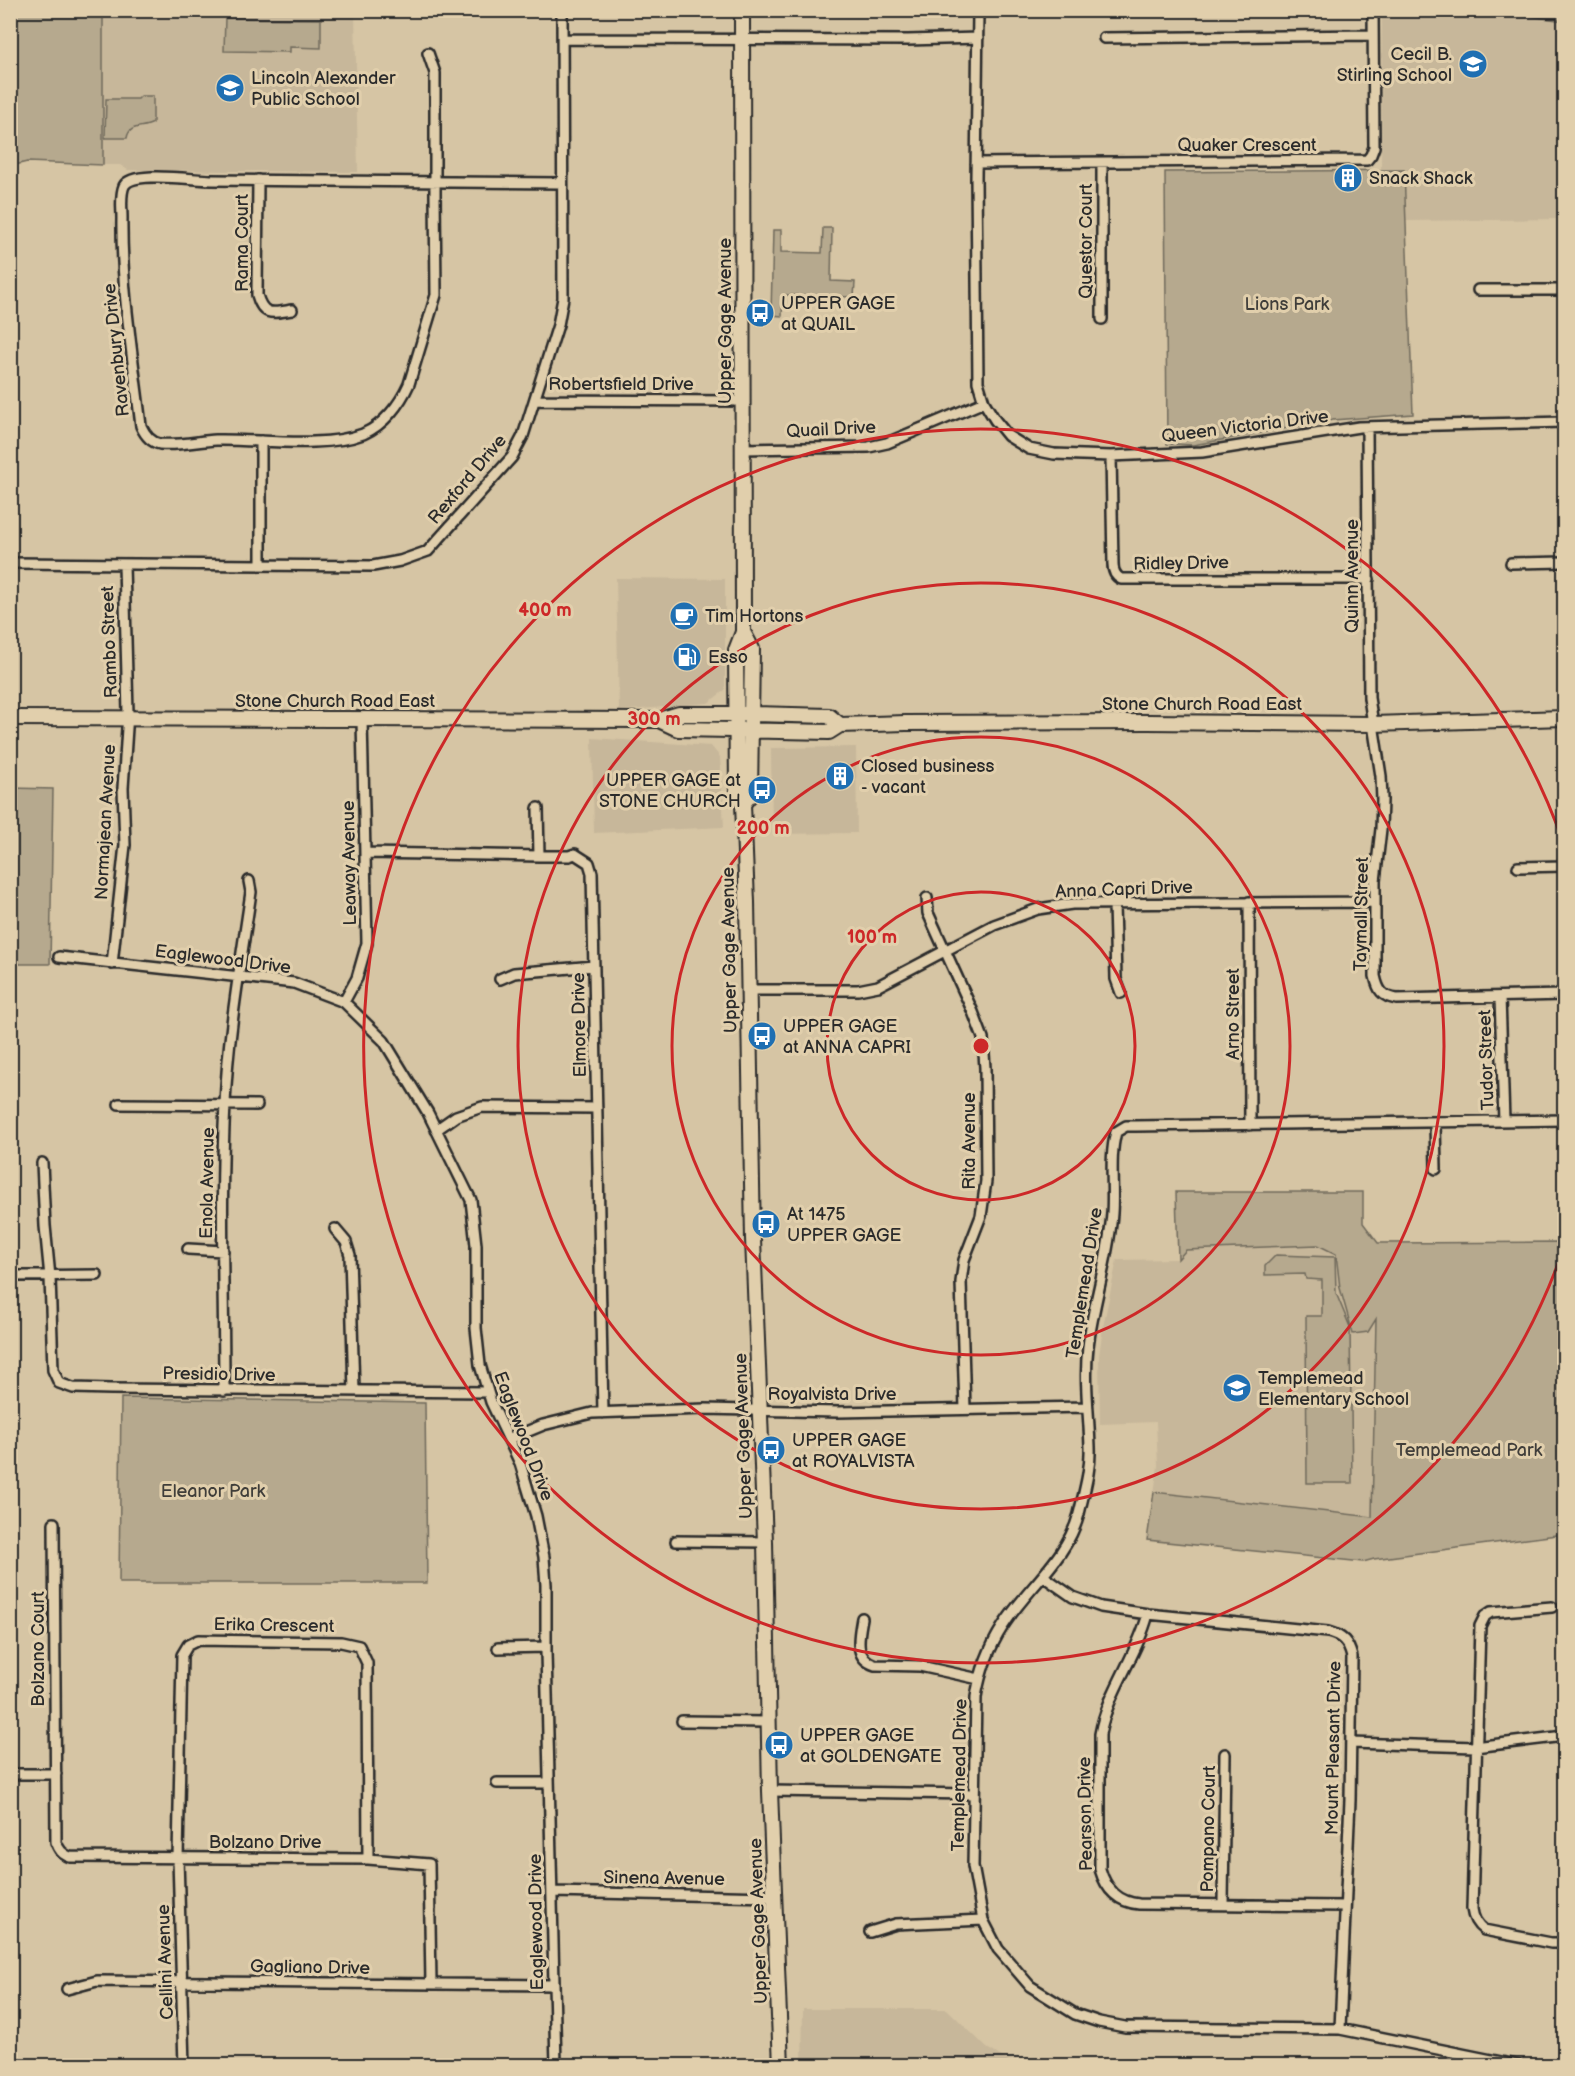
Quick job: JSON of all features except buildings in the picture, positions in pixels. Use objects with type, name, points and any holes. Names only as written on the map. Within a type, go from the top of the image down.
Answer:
[{"type":"main road","name":"Upper Gage Avenue","points":[[742,10],[743,632],[736,650],[736,794],[743,804],[753,1239],[781,2066]]},
{"type":"main road","name":"Upper Gage Avenue","points":[[743,632],[752,649],[750,795],[743,804]]},
{"type":"main road","name":"Stone Church Road East","points":[[10,718],[658,720],[678,714],[752,714],[829,716],[840,725]]},
{"type":"main road","name":"Stone Church Road East","points":[[658,720],[678,729],[829,732],[840,725],[1148,722],[1373,724],[1564,718]]},
{"type":"street","name":"Rexford Drive","points":[[10,563],[373,566],[400,561],[428,551],[512,457],[523,436],[558,325],[563,297],[562,10]]},
{"type":"street","name":"Queen Victoria Drive","points":[[978,10],[977,369],[984,402],[1008,436],[1029,449],[1054,454],[1111,456],[1202,452],[1359,427],[1564,422]]},
{"type":"street","name":"Quaker Crescent","points":[[976,163],[1366,160],[1374,147],[1373,10]]},
{"type":"street","points":[[1104,38],[1373,35]]},
{"type":"street","points":[[562,39],[908,40],[978,38]]},
{"type":"street","points":[[428,53],[435,73],[435,182]]},
{"type":"street","name":"Questor Court","points":[[1102,163],[1102,319]]},
{"type":"street","name":"Ravenbury Drive","points":[[435,182],[436,295],[409,384],[403,397],[383,421],[366,433],[342,440],[218,440],[159,444],[147,438],[141,426],[121,250],[122,195],[124,186],[130,179],[141,176],[192,180],[561,183]]},
{"type":"street","name":"Rama Court","points":[[258,180],[257,296],[260,307],[268,313],[292,310]]},
{"type":"street","points":[[1478,290],[1564,290]]},
{"type":"street","name":"Robertsfield Drive","points":[[534,400],[743,401]]},
{"type":"street","name":"Quail Drive","points":[[743,449],[869,447],[887,442],[984,402]]},
{"type":"street","name":"Quinn Avenue","points":[[1367,428],[1369,698],[1373,724]]},
{"type":"street","points":[[261,441],[261,566]]},
{"type":"street","name":"Ridley Drive","points":[[1111,456],[1113,571],[1121,579],[1369,579]]},
{"type":"street","points":[[1511,563],[1564,562]]},
{"type":"street","name":"Rambo Street","points":[[123,565],[128,718]]},
{"type":"street","name":"Normajean Avenue","points":[[112,964],[125,845],[123,788],[128,718]]},
{"type":"street","name":"Leaway Avenue","points":[[345,1002],[357,978],[367,943],[362,720]]},
{"type":"street","name":"Taymall Street","points":[[1373,724],[1381,776],[1382,800],[1375,902],[1375,976],[1381,993],[1397,999],[1564,995]]},
{"type":"street","points":[[538,808],[538,856]]},
{"type":"street","name":"Elmore Drive","points":[[366,853],[538,856],[575,854],[589,863],[592,873],[603,1413]]},
{"type":"street","points":[[1518,867],[1564,866]]},
{"type":"street","name":"Enola Avenue","points":[[224,1391],[225,1105],[227,1067],[251,892],[249,881]]},
{"type":"street","name":"Rita Avenue","points":[[927,898],[928,913],[980,1028],[985,1050],[987,1181],[985,1201],[964,1260],[961,1282],[965,1409]]},
{"type":"street","name":"Arno Street","points":[[1249,902],[1250,1125]]},
{"type":"street","name":"Anna Capri Drive","points":[[749,990],[867,988],[896,978],[994,925],[1038,909],[1072,904],[1375,902]]},
{"type":"street","points":[[1114,904],[1116,979],[1121,993]]},
{"type":"street","name":"Eaglewood Drive","points":[[60,957],[294,983],[345,1002],[384,1041],[436,1130],[471,1200],[476,1245],[476,1328],[480,1365],[488,1392],[520,1463],[536,1516],[544,1557],[547,1598],[546,1647],[556,2066]]},
{"type":"street","points":[[500,980],[514,973],[594,966]]},
{"type":"street","name":"Tudor Street","points":[[1500,998],[1504,1120]]},
{"type":"street","points":[[119,1104],[257,1105]]},
{"type":"street","points":[[436,1130],[456,1116],[482,1107],[597,1107]]},
{"type":"street","name":"Templemead Drive","points":[[1521,2066],[1340,2030],[1125,2027],[1075,2014],[1030,1986],[998,1949],[983,1920],[973,1866],[976,1697],[979,1679],[988,1653],[1003,1625],[1068,1541],[1078,1518],[1087,1478],[1090,1449],[1087,1350],[1095,1302],[1109,1248],[1113,1143],[1116,1132],[1126,1126],[1564,1120]]},
{"type":"street","points":[[1435,1122],[1436,1169]]},
{"type":"street","points":[[42,1162],[50,1277]]},
{"type":"street","points":[[335,1229],[346,1242],[350,1255],[354,1391]]},
{"type":"street","points":[[188,1249],[223,1251]]},
{"type":"street","points":[[10,1276],[97,1275]]},
{"type":"street","name":"Presidio Drive","points":[[50,1277],[53,1370],[59,1383],[73,1388],[488,1392]]},
{"type":"street","name":"Royalvista Drive","points":[[509,1438],[555,1421],[579,1415],[603,1413],[705,1408],[838,1412],[1087,1407]]},
{"type":"street","name":"Bolzano Court","points":[[54,1523],[56,1774]]},
{"type":"street","points":[[676,1541],[765,1542]]},
{"type":"street","name":"Mount Pleasant Drive","points":[[1043,1576],[1068,1594],[1090,1604],[1148,1614],[1328,1632],[1340,1635],[1349,1644],[1352,1657],[1351,1743],[1340,2030]]},
{"type":"street","points":[[1552,1607],[1500,1610],[1491,1612],[1482,1621],[1479,1633],[1473,1917],[1478,1925],[1492,1932],[1551,1943],[1564,1943]]},
{"type":"street","name":"Pearson Drive","points":[[1148,1614],[1103,1715],[1100,1734],[1100,1869],[1108,1889],[1128,1903],[1345,1906]]},
{"type":"street","points":[[862,1618],[859,1644],[861,1655],[868,1663],[920,1666],[979,1679]]},
{"type":"street","name":"Erika Crescent","points":[[178,1858],[182,1655],[188,1646],[198,1640],[341,1642],[359,1647],[367,1663],[368,1859]]},
{"type":"street","points":[[498,1648],[546,1647]]},
{"type":"street","points":[[682,1721],[768,1722]]},
{"type":"street","points":[[1351,1743],[1477,1746],[1564,1736]]},
{"type":"street","name":"Pompano Court","points":[[1223,1904],[1226,1754]]},
{"type":"street","points":[[10,1774],[56,1774]]},
{"type":"street","name":"Bolzano Drive","points":[[56,1774],[56,1842],[63,1854],[70,1857],[368,1859],[429,1864],[431,1984]]},
{"type":"street","points":[[497,1783],[549,1783]]},
{"type":"street","points":[[770,1791],[974,1794]]},
{"type":"street","name":"Cellini Avenue","points":[[178,1858],[184,2066]]},
{"type":"street","name":"Sinena Avenue","points":[[553,1892],[776,1897]]},
{"type":"street","points":[[870,1932],[896,1924],[983,1920]]},
{"type":"street","name":"Gagliano Drive","points":[[67,1989],[97,1981],[554,1985]]},
{"type":"shaded area","name":"Lincoln Alexander Public School","points":[[103,11],[355,11],[358,172],[128,170],[120,165],[103,165]]},
{"type":"shaded area","name":"Cecil B. Stirling School","points":[[1382,11],[1564,11],[1564,219],[1406,221],[1404,170],[1381,170]]},
{"type":"shaded area","points":[[616,578],[725,579],[725,690],[708,703],[619,711]]},
{"type":"shaded area","points":[[592,738],[711,746],[720,757],[724,827],[594,833]]},
{"type":"shaded area","points":[[856,747],[857,833],[772,834],[771,748]]},
{"type":"shaded area","name":"Templemead Elementary School","points":[[1176,1192],[1363,1192],[1363,1223],[1378,1243],[1372,1517],[1363,1562],[1147,1540],[1158,1466],[1156,1422],[1100,1424],[1099,1355],[1117,1260],[1178,1259]]},
{"type":"shaded area","points":[[803,2009],[947,2009],[987,2048],[1015,2065],[802,2065]]},
{"type":"green space","points":[[10,11],[103,11],[103,165],[27,162],[11,166]]},
{"type":"green space","points":[[1512,11],[1564,11],[1564,21],[1513,14]]},
{"type":"green space","points":[[225,18],[321,19],[321,48],[290,47],[290,52],[224,51]]},
{"type":"green space","points":[[141,96],[153,96],[153,123],[133,129],[127,138],[105,138],[106,99],[138,99]]},
{"type":"green space","name":"Lions Park","points":[[1404,170],[1413,414],[1333,420],[1193,445],[1167,444],[1165,172]]},
{"type":"green space","points":[[823,228],[832,228],[831,281],[855,282],[854,297],[783,295],[782,316],[771,315],[773,230],[781,230],[781,252],[822,253]]},
{"type":"green space","points":[[11,788],[53,789],[50,964],[11,964]]},
{"type":"green space","name":"Templemead Park","points":[[1176,1192],[1363,1192],[1363,1223],[1378,1243],[1564,1242],[1564,1534],[1363,1562],[1147,1540],[1154,1492],[1372,1517],[1376,1319],[1368,1332],[1353,1334],[1340,1288],[1336,1254],[1318,1245],[1186,1250],[1178,1259]]},
{"type":"green space","points":[[1276,1255],[1335,1257],[1336,1293],[1350,1327],[1352,1483],[1307,1483],[1306,1316],[1322,1316],[1322,1280],[1306,1279],[1305,1274],[1265,1275],[1265,1266]]},
{"type":"green space","name":"Eleanor Park","points":[[121,1398],[425,1403],[427,1583],[119,1583]]},
{"type":"place","name":"Cecil B. Stirling School","points":[[1473,64]]},
{"type":"place","name":"Lincoln Alexander Public School","points":[[230,88]]},
{"type":"place","name":"Snack Shack","points":[[1348,178]]},
{"type":"place","name":"UPPER GAGE at QUAIL","points":[[760,313]]},
{"type":"place","name":"Tim Hortons","points":[[684,616]]},
{"type":"place","name":"Esso","points":[[687,657]]},
{"type":"place","name":"Closed business - vacant","points":[[840,776]]},
{"type":"place","name":"UPPER GAGE at STONE CHURCH","points":[[762,790]]},
{"type":"place","name":"UPPER GAGE at ANNA CAPRI","points":[[762,1036]]},
{"type":"place","name":"At 1475 UPPER GAGE","points":[[766,1224]]},
{"type":"place","name":"Templemead Elementary School","points":[[1237,1388]]},
{"type":"place","name":"UPPER GAGE at ROYALVISTA","points":[[771,1450]]},
{"type":"place","name":"UPPER GAGE at GOLDENGATE","points":[[779,1745]]}]
